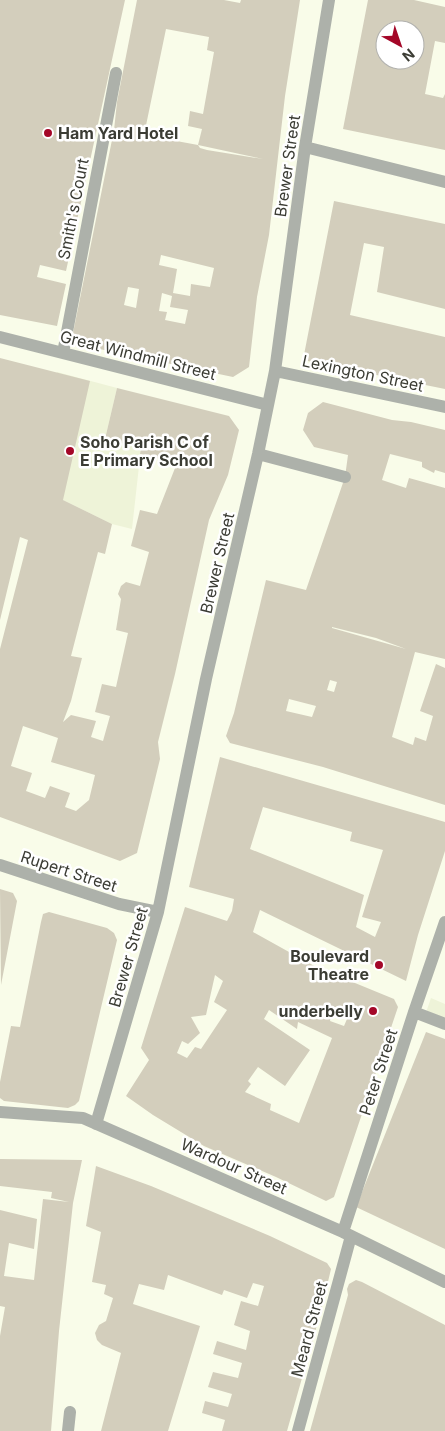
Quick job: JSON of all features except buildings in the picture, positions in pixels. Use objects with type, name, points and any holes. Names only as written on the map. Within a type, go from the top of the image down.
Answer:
[{"type":"street","name":"Brewer Street","points":[[96,1124],[158,912],[206,680],[258,454],[275,371],[306,147],[329,0]]},
{"type":"street","name":"Smith's Court","points":[[63,353],[116,73]]},
{"type":"street","points":[[306,147],[445,182]]},
{"type":"street","name":"Great Windmill Street","points":[[0,337],[268,405]]},
{"type":"street","name":"Lexington Street","points":[[275,371],[445,407]]},
{"type":"street","points":[[258,454],[345,476]]},
{"type":"street","name":"Rupert Street","points":[[0,865],[119,904],[158,912]]},
{"type":"street","name":"Peter Street","points":[[347,1234],[414,1012],[445,922]]},
{"type":"street","points":[[414,1012],[445,1024]]},
{"type":"street","name":"Wardour Street","points":[[0,1112],[83,1118],[347,1234],[445,1282]]},
{"type":"street","name":"Meard Street","points":[[298,1431],[347,1234]]},
{"type":"street","points":[[68,1431],[70,1412]]},
{"type":"shaded area","name":"Soho Parish C of E Primary School","points":[[57,372],[117,388],[105,439],[141,448],[132,529],[112,524],[63,500],[42,435]]},
{"type":"shaded area","points":[[431,998],[445,1004],[445,1029],[423,1021]]},
{"type":"place","name":"Ham Yard Hotel","points":[[48,133]]},
{"type":"place","name":"Soho Parish C of E Primary School","points":[[70,451]]},
{"type":"place","name":"Boulevard Theatre","points":[[379,965]]},
{"type":"place","name":"underbelly","points":[[373,1011]]}]
